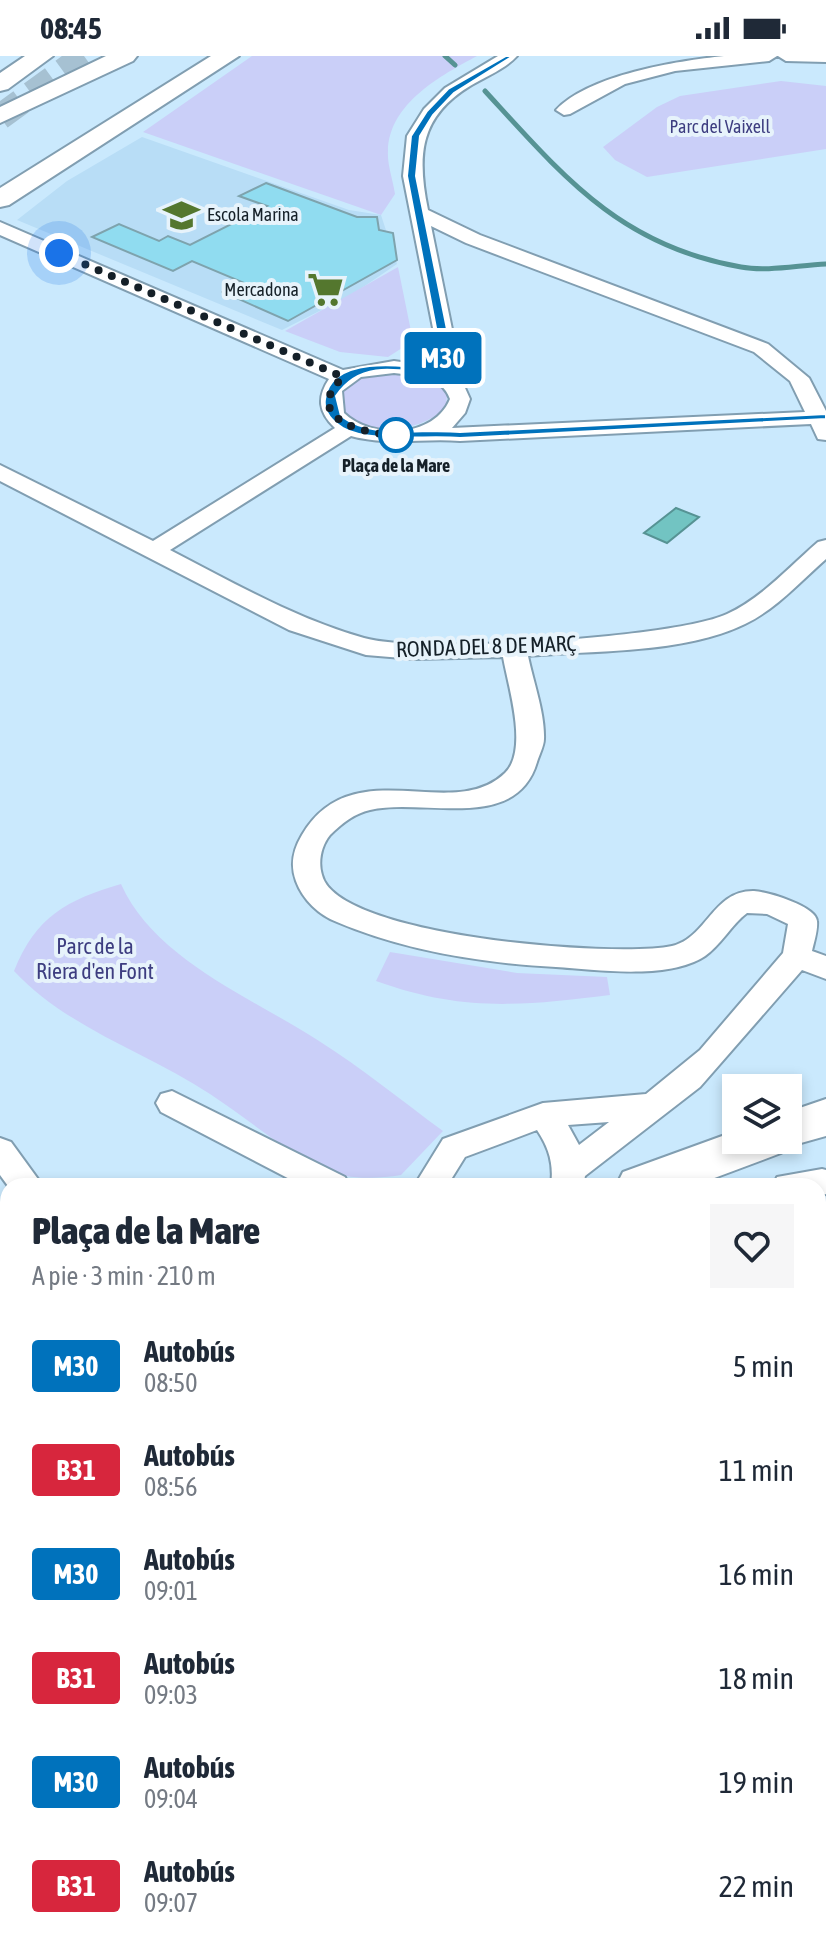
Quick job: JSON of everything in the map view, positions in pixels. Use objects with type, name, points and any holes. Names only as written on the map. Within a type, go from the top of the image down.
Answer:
[{"type":"main road","points":[[0,64],[15,56]]},
{"type":"main road","points":[[0,84],[41,56]]},
{"type":"main road","points":[[0,103],[98,56]]},
{"type":"main road","points":[[0,116],[125,56]]},
{"type":"main road","points":[[49,139],[197,56]]},
{"type":"main road","points":[[0,199],[227,56]]},
{"type":"main road","points":[[802,1126],[826,1117]]},
{"type":"main road","points":[[662,1178],[726,1154]]},
{"type":"street","points":[[437,373],[446,349],[411,156],[422,124],[460,84],[509,56]]},
{"type":"street","points":[[564,110],[619,81],[674,66],[712,58],[769,56]]},
{"type":"street","points":[[786,56],[826,57]]},
{"type":"street","points":[[420,213],[473,239],[761,348],[799,378],[823,423],[386,435],[349,428],[331,409],[334,386],[343,377],[372,368],[394,367],[437,373],[454,383],[460,399],[458,409],[441,426],[425,432]]},
{"type":"street","points":[[2,229],[343,377]]},
{"type":"street","points":[[458,409],[464,416],[486,426],[527,432]]},
{"type":"street","points":[[155,550],[349,428]]},
{"type":"street","name":"RONDA DEL 8 DE MARÇ","points":[[0,472],[229,591],[339,641],[414,651],[514,649],[673,637],[716,627],[760,605],[826,547]]},
{"type":"street","name":"RONDA DEL 8 DE MARÇ","points":[[99,523],[144,528],[205,519]]},
{"type":"street","points":[[514,649],[531,739],[520,775],[481,798],[384,799],[349,808],[333,817],[312,840],[305,864],[312,888],[334,911],[375,926],[479,947],[584,958],[659,959],[690,952],[701,944],[726,911],[746,904],[771,904],[814,916],[797,956],[711,1058],[568,1178]]},
{"type":"street","points":[[797,956],[826,968]]},
{"type":"street","points":[[172,1103],[317,1178]]},
{"type":"street","points":[[435,1178],[454,1148],[543,1115],[655,1106]]},
{"type":"street","points":[[543,1115],[562,1141],[568,1178]]},
{"type":"street","points":[[0,1151],[21,1178]]},
{"type":"shaded area","name":"Escola Marina","points":[[142,137],[349,210],[381,215],[397,264],[353,294],[282,330],[17,220],[67,181]]},
{"type":"shaded area","points":[[676,508],[699,517],[667,543],[644,533]]},
{"type":"green space","points":[[252,56],[477,56],[420,93],[397,119],[388,151],[395,194],[381,215],[143,132]]},
{"type":"green space","name":"Parc del Vaixell","points":[[781,81],[826,86],[826,149],[647,177],[615,160],[603,147],[657,107],[680,96]]},
{"type":"green space","points":[[398,267],[413,341],[388,357],[340,352],[285,331]]},
{"type":"green space","points":[[398,372],[438,384],[447,395],[446,408],[422,423],[394,429],[366,425],[342,410],[339,397],[350,384],[364,377]]},
{"type":"green space","name":"Parc de la Riera d'en Font","points":[[121,884],[137,911],[157,935],[181,956],[335,1051],[443,1131],[401,1175],[361,1178],[332,1173],[293,1152],[185,1079],[82,1024],[35,991],[14,971],[32,936],[56,913],[69,904]]},
{"type":"green space","points":[[390,952],[517,973],[607,977],[610,995],[520,1004],[436,998],[376,981]]},
{"type":"building","points":[[266,183],[357,217],[377,217],[379,230],[393,233],[397,260],[288,321],[223,292],[242,282],[192,261],[173,271],[92,237],[119,224],[159,241],[168,236],[190,245],[267,206],[239,196]]},
{"type":"waterway","points":[[445,56],[455,65]]},
{"type":"waterway","points":[[485,91],[568,179],[627,224],[661,243],[698,257],[741,267],[772,269],[826,264]]},
{"type":"tunnel","points":[[0,117],[84,56]]},
{"type":"bus line","name":"M30","points":[[509,56],[451,91],[422,124],[411,156],[412,176],[446,349],[437,373],[394,367],[372,368],[343,377],[330,396],[331,409],[337,418],[349,428],[373,434],[425,432],[460,435],[826,417]]},
{"type":"place","name":"Escola Marina","points":[[181,215]]},
{"type":"place","name":"Mercadona","points":[[325,290]]},
{"type":"place","name":"Plaça de la Mare","points":[[396,435]]},
{"type":"route","points":[[59,253],[343,377],[330,396],[331,409],[337,418],[349,428],[373,434],[399,435],[396,435]]}]
